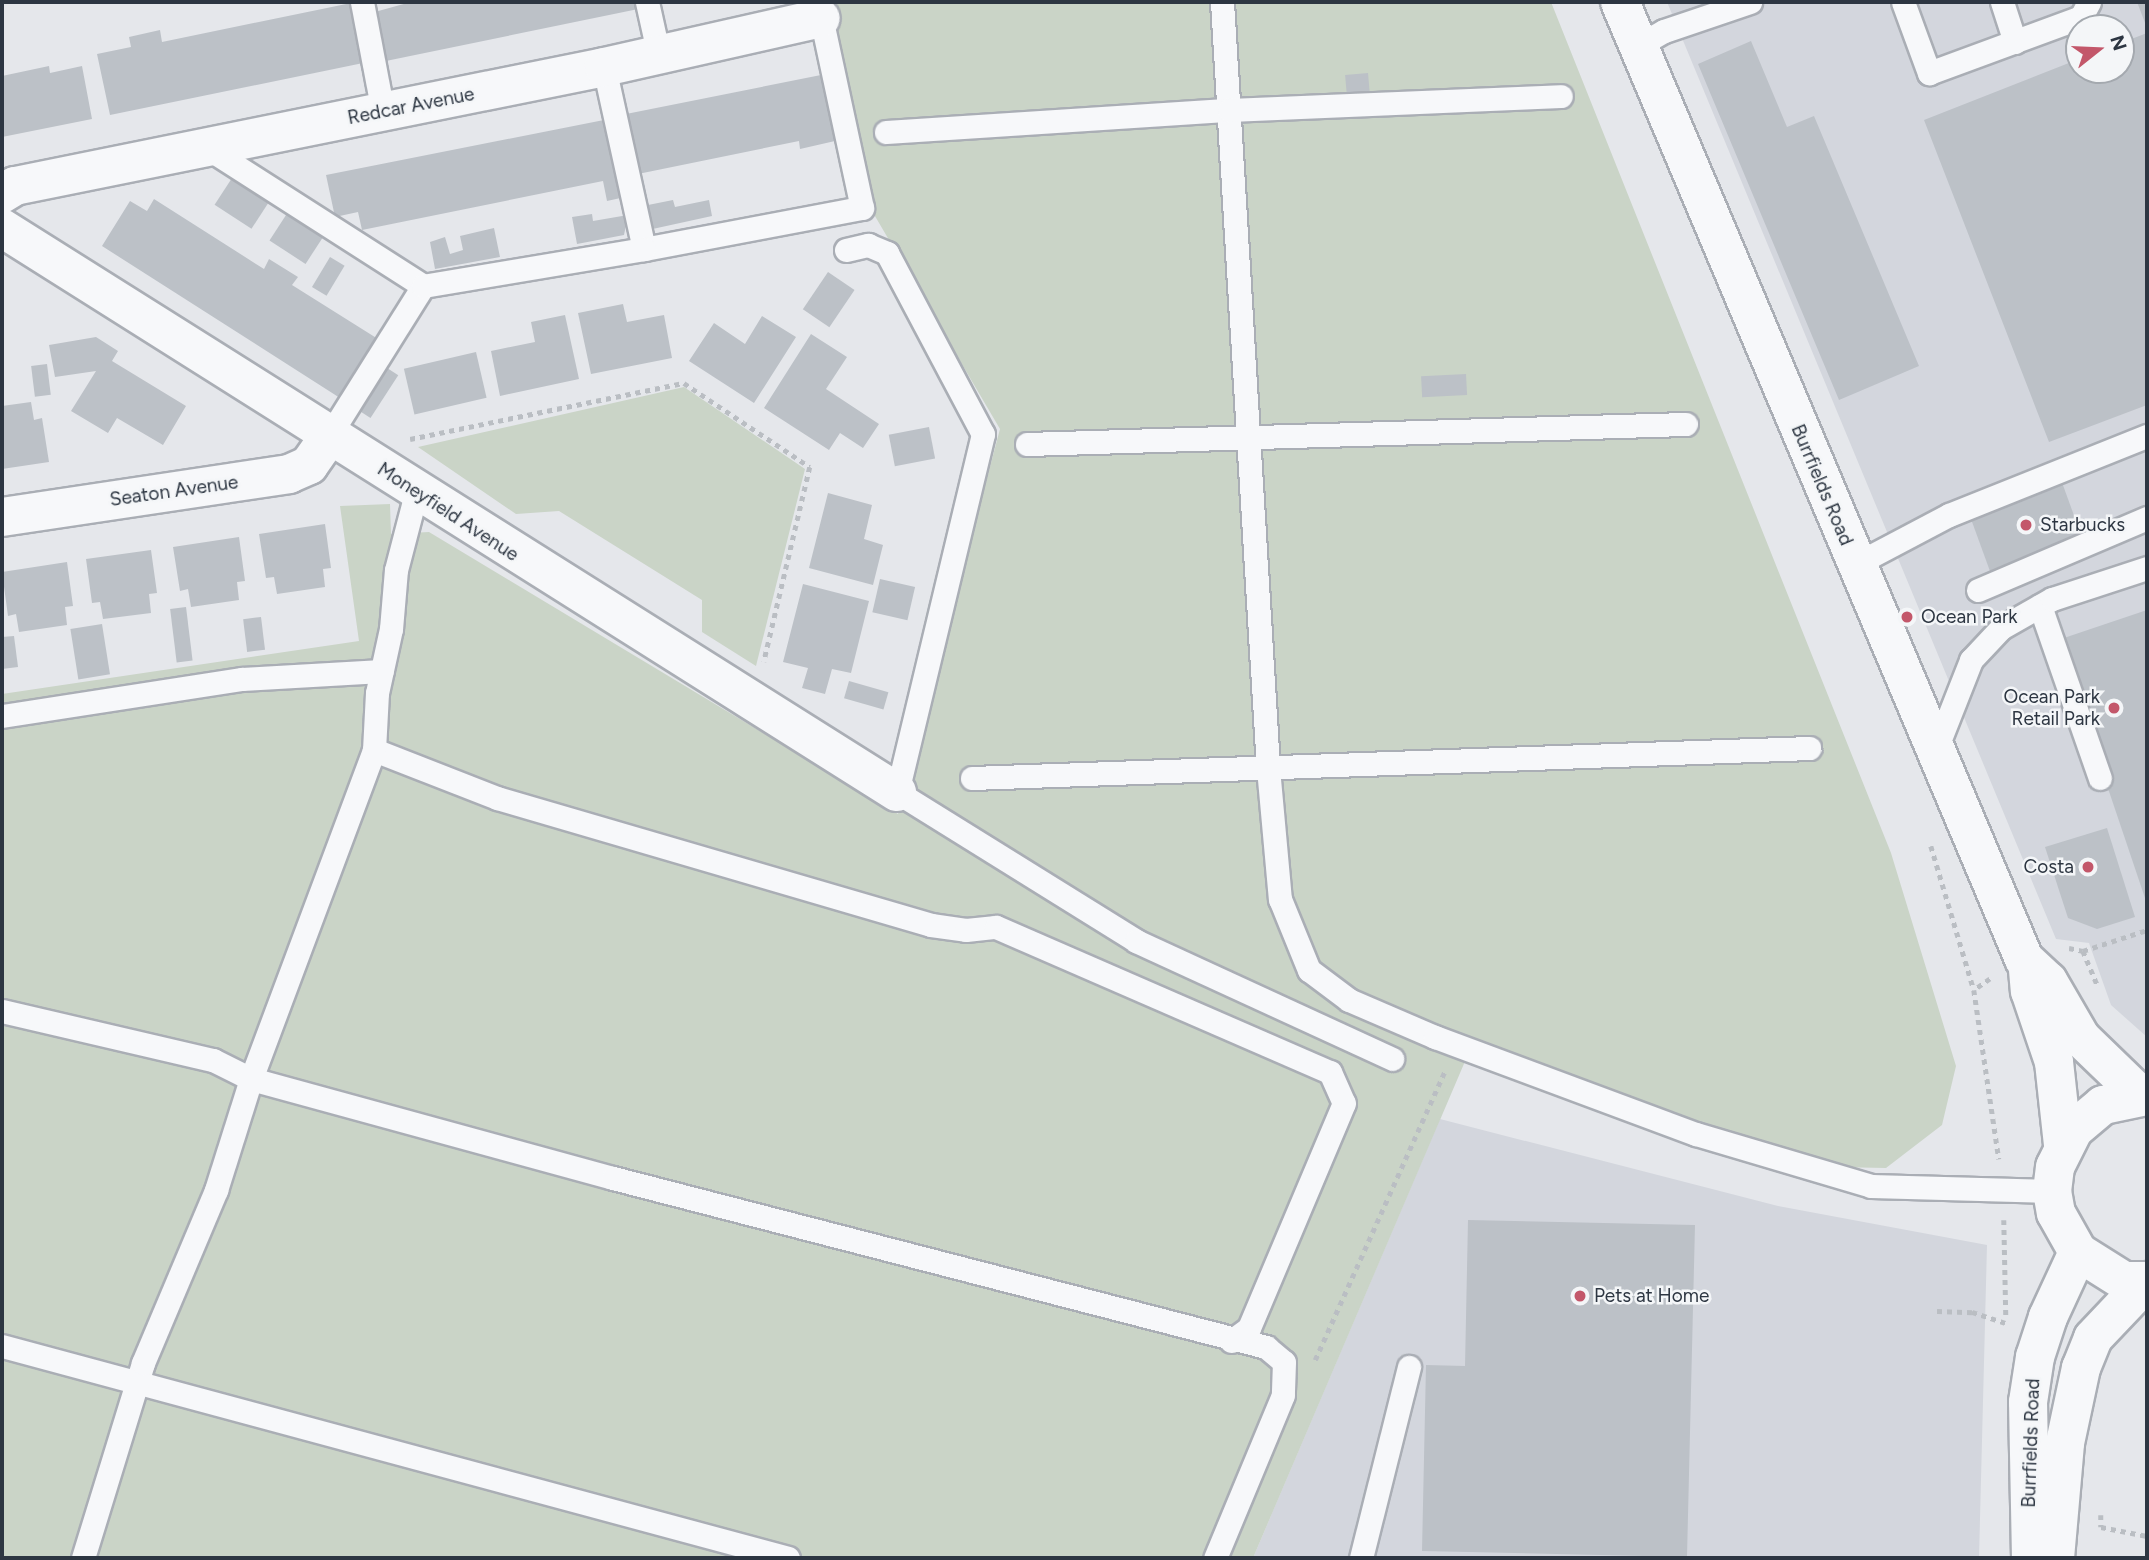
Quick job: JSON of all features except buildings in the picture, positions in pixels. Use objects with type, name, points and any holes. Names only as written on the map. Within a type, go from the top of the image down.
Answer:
[{"type":"street","name":"Burrfields Road","points":[[1620,2],[1636,47],[2028,967],[2029,991],[2054,1062],[2063,1145]]},
{"type":"street","name":"Redcar Avenue","points":[[2,194],[15,186],[659,56],[820,10]]},
{"type":"street","name":"Moneyfield Avenue","points":[[2,228],[416,493],[897,792]]},
{"type":"street","name":"Seaton Avenue","points":[[2,517],[289,474],[309,465],[329,436]]},
{"type":"street","name":"Burrfields Road","points":[[2028,967],[2048,981],[2081,1038],[2144,1096]]},
{"type":"street","points":[[2144,1096],[2103,1105],[2074,1129],[2063,1145],[2052,1191],[2056,1213],[2078,1252],[2124,1281],[2147,1281]]},
{"type":"street","name":"Burrfields Road","points":[[2033,1555],[2028,1402],[2035,1357],[2078,1252]]},
{"type":"street","name":"Burrfields Road","points":[[2033,1555],[2065,1443],[2081,1368],[2093,1338],[2147,1281]]},
{"type":"lane","points":[[362,2],[383,112]]},
{"type":"lane","points":[[647,2],[659,56]]},
{"type":"lane","points":[[1222,2],[1268,768],[1280,899],[1309,970],[1349,1000],[1435,1037],[1696,1134],[1871,1186],[2052,1191]]},
{"type":"lane","points":[[1636,47],[1664,31],[1749,2]]},
{"type":"lane","points":[[1903,2],[1929,73],[2081,17],[2089,2]]},
{"type":"lane","points":[[2002,2],[2015,42]]},
{"type":"lane","points":[[206,148],[423,286],[644,249],[862,208],[820,10]]},
{"type":"lane","points":[[604,67],[644,249]]},
{"type":"lane","points":[[886,132],[1228,110],[1561,96]]},
{"type":"lane","points":[[846,250],[868,245],[887,253],[983,434],[897,792],[1136,941],[1392,1059]]},
{"type":"lane","points":[[329,436],[423,286]]},
{"type":"lane","points":[[1027,444],[1686,424]]},
{"type":"lane","points":[[1856,564],[1949,515],[2147,436]]},
{"type":"lane","points":[[83,1558],[137,1385],[216,1190],[251,1079],[374,750],[396,570],[416,493]]},
{"type":"lane","points":[[1978,590],[2147,518]]},
{"type":"lane","points":[[1936,749],[1971,660],[2001,628],[2040,606],[2147,568]]},
{"type":"lane","points":[[2040,606],[2100,778]]},
{"type":"lane","points":[[2,716],[242,679],[382,671]]},
{"type":"lane","points":[[972,778],[1809,748]]},
{"type":"lane","points":[[374,750],[497,799],[917,922],[966,930],[996,927],[1330,1072],[1345,1103],[1249,1328],[1231,1341]]},
{"type":"lane","points":[[2,1011],[213,1060],[251,1079],[1231,1341],[1266,1347],[1284,1362],[1285,1378],[1272,1429],[1215,1558]]},
{"type":"lane","points":[[2,1346],[137,1385],[788,1558]]},
{"type":"lane","points":[[1361,1558],[1409,1367]]},
{"type":"path","points":[[372,463],[405,440],[684,383],[810,467],[754,704]]},
{"type":"path","points":[[2084,951],[2147,930]]},
{"type":"path","points":[[1314,1362],[1445,1070]]},
{"type":"path","points":[[1937,1311],[1972,1312],[2006,1323]]},
{"type":"shaded area","points":[[831,2],[1551,2],[1891,853],[1956,1066],[1942,1125],[1886,1168],[1835,1167],[1472,1045],[1253,1558],[2,1558],[2,694],[359,641],[340,506],[390,504],[391,534],[429,532],[898,814],[1000,429],[872,211]]},
{"type":"shaded area","points":[[1667,2],[2147,2],[2147,1037],[2111,1005],[2089,943],[2056,939]]},
{"type":"shaded area","points":[[684,387],[805,469],[756,666],[702,632],[702,600],[559,511],[516,514],[418,447]]},
{"type":"shaded area","points":[[1440,1119],[1778,1206],[1987,1245],[1979,1558],[1253,1558]]},
{"type":"place","name":"Starbucks","points":[[2026,525]]},
{"type":"place","name":"Ocean Park","points":[[1907,617]]},
{"type":"place","name":"Ocean Park Retail Park","points":[[2114,708]]},
{"type":"place","name":"Costa","points":[[2088,867]]},
{"type":"place","name":"Pets at Home","points":[[1580,1296]]}]
